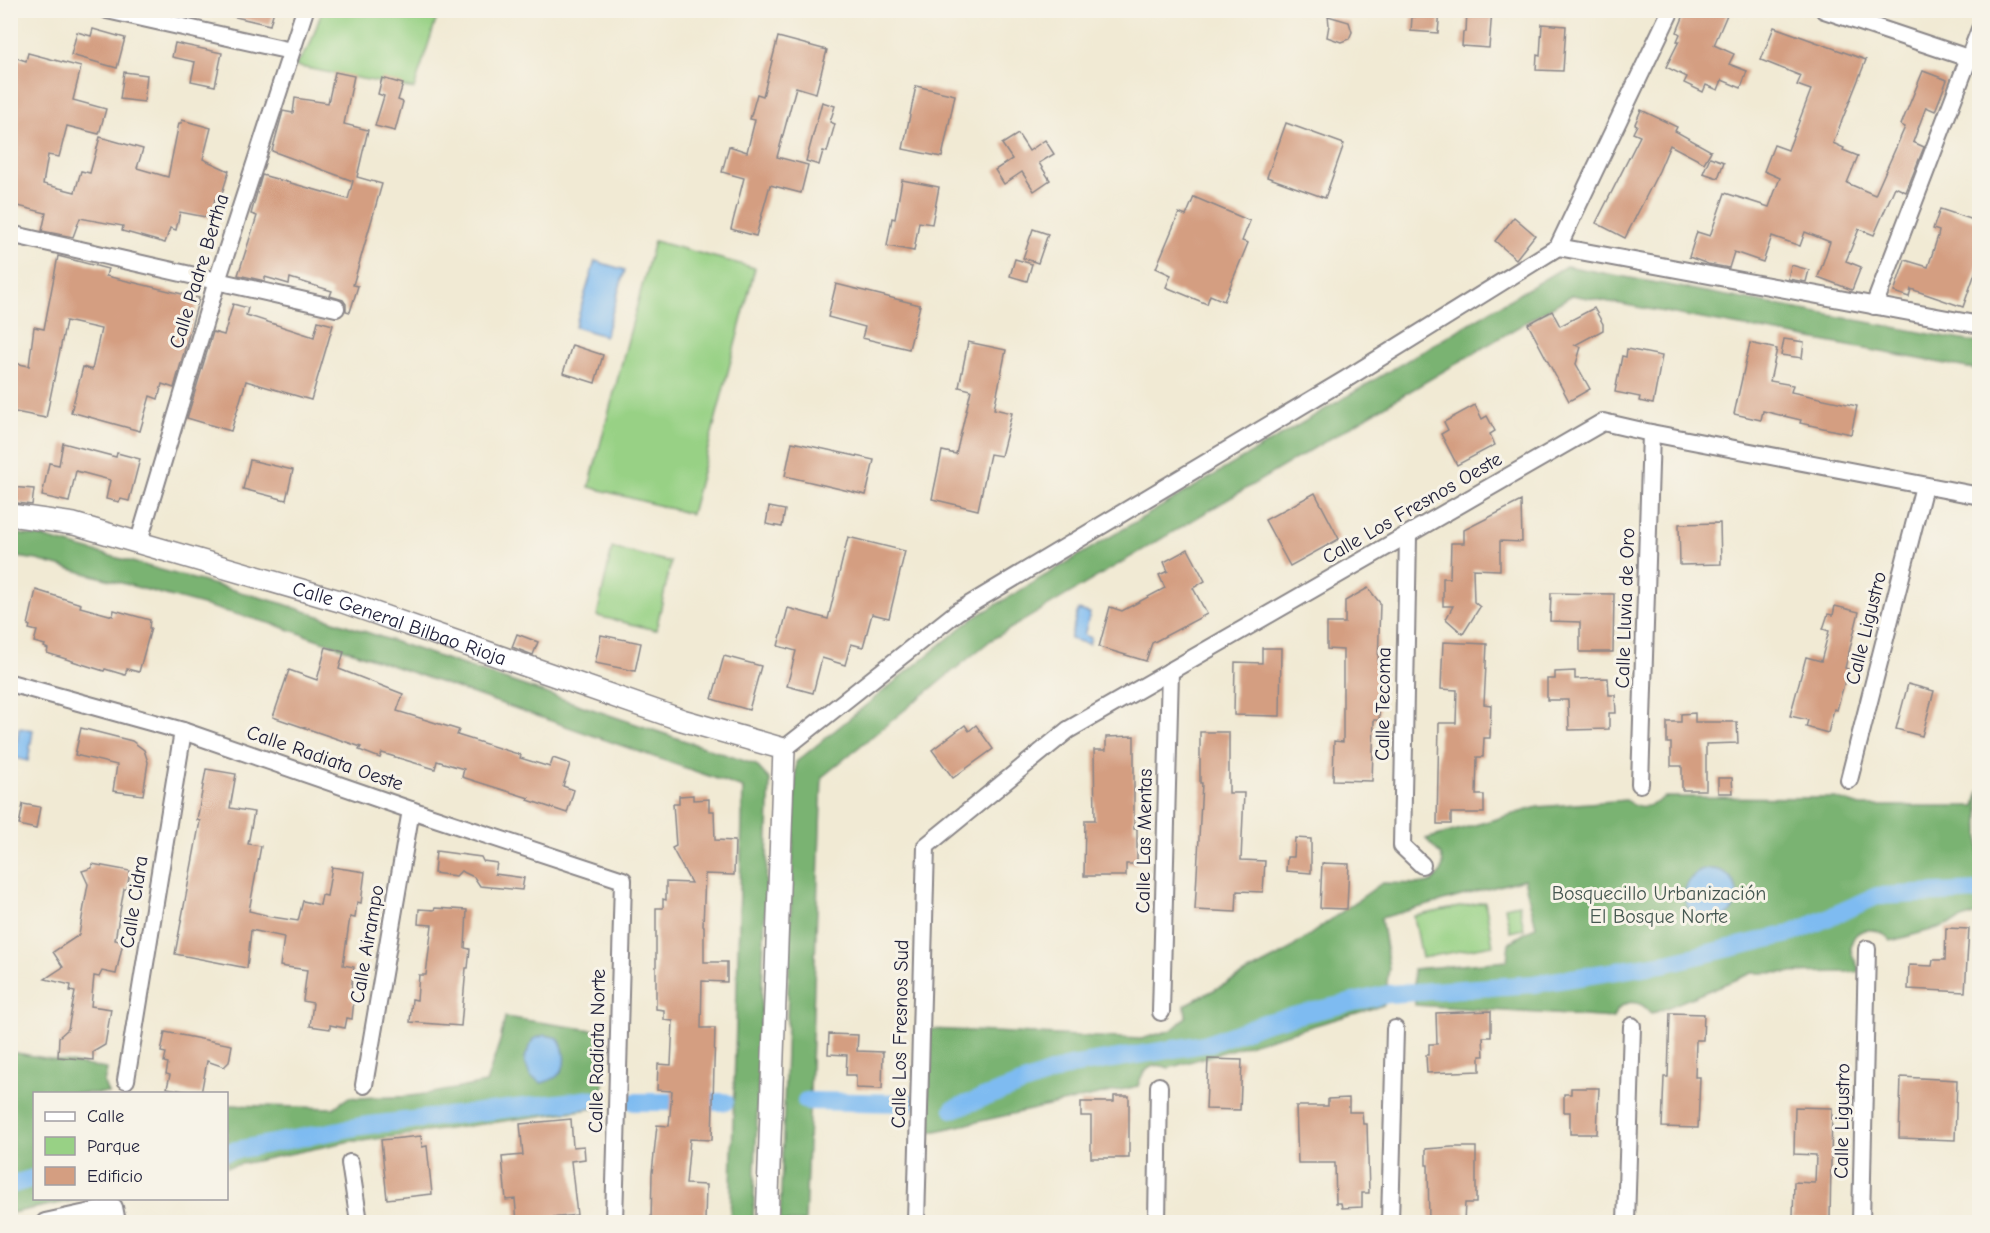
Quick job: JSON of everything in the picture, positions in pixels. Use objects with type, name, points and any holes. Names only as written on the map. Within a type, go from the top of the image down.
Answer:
[{"type":"street","points":[[107,10],[291,51]]},
{"type":"street","name":"Calle Padre Bertha","points":[[138,544],[218,281],[305,10]]},
{"type":"street","points":[[767,1222],[784,748],[957,612],[1346,379],[1558,247],[1671,10]]},
{"type":"street","points":[[1824,10],[1974,60]]},
{"type":"street","points":[[1874,306],[1974,60],[1980,29]]},
{"type":"street","points":[[10,234],[336,308]]},
{"type":"street","points":[[1558,247],[1980,325]]},
{"type":"street","name":"Calle Los Fresnos Oeste","points":[[926,846],[1068,730],[1603,422],[1980,496]]},
{"type":"street","name":"Calle Lluvia de Oro","points":[[1640,783],[1651,433]]},
{"type":"street","name":"Calle Ligustro","points":[[1849,780],[1924,486]]},
{"type":"street","name":"Calle General Bilbao Rioja","points":[[10,514],[74,524],[343,602],[682,720],[784,748]]},
{"type":"street","name":"Calle Tecoma","points":[[1408,536],[1401,846],[1422,865]]},
{"type":"street","name":"Calle Las Mentas","points":[[1161,1011],[1170,671]]},
{"type":"street","name":"Calle Radiata Oeste","points":[[10,683],[183,731],[622,880]]},
{"type":"street","name":"Calle Cidra","points":[[126,1080],[183,731]]},
{"type":"street","name":"Calle Airampo","points":[[364,1084],[411,810]]},
{"type":"street","name":"Calle Los Fresnos Sud","points":[[916,1222],[926,846]]},
{"type":"street","name":"Calle Radiata Norte","points":[[614,1222],[622,880]]},
{"type":"street","name":"Calle Ligustro","points":[[1861,1222],[1867,949]]},
{"type":"street","points":[[1626,1222],[1632,1026]]},
{"type":"street","points":[[1390,1222],[1395,1029]]},
{"type":"street","points":[[1156,1222],[1159,1086]]},
{"type":"street","points":[[350,1162],[359,1222]]},
{"type":"street","points":[[45,1222],[114,1207],[117,1222]]},
{"type":"green space","points":[[322,11],[439,11],[414,89],[295,66],[310,45]]},
{"type":"green space","points":[[654,241],[755,268],[691,514],[589,487]]},
{"type":"green space","points":[[1566,266],[1979,343],[1979,370],[1572,295],[991,640],[822,777],[805,1222],[780,1222],[796,762],[972,619]]},
{"type":"green space","points":[[11,533],[42,537],[284,604],[756,765],[770,780],[753,1222],[730,1222],[743,788],[276,625],[37,560],[11,556]]},
{"type":"green space","points":[[612,548],[671,562],[656,630],[597,616]]},
{"type":"green space","name":"Bosquecillo Urbanización El Bosque Norte","points":[[1979,791],[1979,913],[1935,929],[1891,941],[1873,930],[1860,932],[1855,935],[1851,949],[1859,972],[1752,973],[1651,1014],[1641,1005],[1630,1002],[1620,1007],[1613,1018],[1415,1005],[1413,969],[1507,961],[1509,943],[1536,926],[1524,879],[1381,918],[1389,968],[1384,1005],[1169,1068],[1154,1066],[1142,1075],[1138,1086],[927,1133],[930,1029],[1141,1039],[1172,1030],[1186,1017],[1185,1005],[1283,954],[1382,883],[1425,884],[1432,882],[1442,871],[1443,863],[1441,855],[1426,839],[1538,807],[1626,800],[1645,806],[1655,804],[1664,797],[1835,798],[1860,806],[1975,806]]},
{"type":"green space","points":[[1485,902],[1493,945],[1422,958],[1414,916]]},
{"type":"green space","points":[[1519,904],[1524,929],[1510,932],[1505,907]]},
{"type":"green space","points":[[505,1017],[605,1032],[603,1107],[351,1141],[228,1167],[228,1105],[333,1108],[349,1097],[404,1096],[486,1083],[500,1041]]},
{"type":"green space","points":[[11,1052],[107,1069],[104,1083],[108,1092],[33,1092],[33,1200],[75,1200],[11,1213]]},
{"type":"water","points":[[595,261],[625,270],[605,336],[575,327]]},
{"type":"water","points":[[1078,610],[1090,613],[1084,635],[1091,638],[1089,644],[1070,639]]},
{"type":"water","points":[[19,728],[33,730],[28,761],[15,758]]},
{"type":"water","points":[[1711,869],[1721,871],[1729,877],[1735,885],[1737,895],[1735,905],[1729,913],[1721,919],[1711,921],[1701,919],[1693,913],[1687,905],[1685,895],[1687,885],[1693,877],[1701,871]]},
{"type":"water","points":[[545,1035],[558,1038],[564,1053],[564,1064],[556,1077],[542,1083],[531,1077],[524,1060],[533,1039]]},
{"type":"building","points":[[232,10],[274,10],[270,25],[231,16]]},
{"type":"building","points":[[1416,10],[1440,10],[1438,33],[1411,31],[1412,17],[1415,17]]},
{"type":"building","points":[[1467,10],[1492,10],[1489,48],[1462,46],[1463,32],[1466,32]]},
{"type":"building","points":[[1686,10],[1729,10],[1714,45],[1734,54],[1729,64],[1747,71],[1741,88],[1722,80],[1718,90],[1706,85],[1703,92],[1684,83],[1687,77],[1666,67],[1679,41],[1677,41],[1680,34],[1677,32]]},
{"type":"building","points":[[1328,16],[1349,22],[1352,32],[1349,39],[1341,42],[1327,37]]},
{"type":"building","points":[[1542,24],[1566,26],[1563,71],[1536,70],[1537,55],[1540,56]]},
{"type":"building","points":[[1774,27],[1866,60],[1833,143],[1858,156],[1847,183],[1875,195],[1905,127],[1901,125],[1923,71],[1947,80],[1935,111],[1926,107],[1913,142],[1924,147],[1906,192],[1895,187],[1874,235],[1859,229],[1846,261],[1861,267],[1852,290],[1818,277],[1830,242],[1805,232],[1800,246],[1772,236],[1763,262],[1734,252],[1729,268],[1689,257],[1697,232],[1710,236],[1725,193],[1769,207],[1780,178],[1764,171],[1774,145],[1788,150],[1811,90],[1797,85],[1801,76],[1761,60]]},
{"type":"building","points":[[93,29],[125,38],[117,68],[71,55],[77,32],[91,36]]},
{"type":"building","points":[[778,37],[827,50],[816,93],[796,87],[777,157],[808,165],[801,193],[770,185],[756,236],[731,229],[744,178],[722,172],[729,146],[747,152],[755,120],[750,119],[757,94],[763,96]]},
{"type":"building","points":[[175,43],[222,53],[215,86],[191,81],[195,62],[172,57]]},
{"type":"building","points":[[28,53],[81,67],[73,100],[106,109],[99,134],[67,126],[59,157],[48,155],[43,184],[75,192],[81,171],[90,173],[100,137],[143,149],[137,168],[168,177],[179,123],[182,120],[211,128],[203,159],[229,171],[220,200],[215,199],[211,218],[180,212],[176,230],[170,228],[165,243],[122,231],[123,226],[80,218],[73,237],[42,231],[46,213],[10,204],[10,61],[15,63],[17,58],[26,61]]},
{"type":"building","points":[[124,72],[147,75],[144,102],[120,99]]},
{"type":"building","points":[[335,72],[354,76],[344,124],[368,130],[357,177],[382,184],[353,285],[358,286],[350,312],[346,311],[346,304],[343,300],[330,296],[332,291],[290,278],[289,284],[265,277],[265,281],[238,275],[257,216],[251,214],[262,175],[348,199],[353,181],[272,151],[283,111],[293,113],[295,98],[328,103]]},
{"type":"building","points":[[382,78],[403,84],[398,100],[403,102],[395,131],[375,126],[384,96],[378,94]]},
{"type":"building","points":[[916,86],[955,95],[942,157],[903,149]]},
{"type":"building","points":[[822,102],[835,106],[830,122],[835,124],[827,152],[823,151],[819,165],[806,161]]},
{"type":"building","points":[[1641,110],[1677,127],[1675,131],[1711,151],[1704,163],[1670,145],[1625,238],[1596,223],[1640,136],[1633,133]]},
{"type":"building","points":[[1286,123],[1344,144],[1325,198],[1267,177]]},
{"type":"building","points":[[1018,134],[1029,151],[1045,140],[1054,154],[1039,163],[1050,180],[1034,191],[1022,172],[1004,184],[995,170],[1012,159],[1002,144]]},
{"type":"building","points":[[1710,157],[1724,162],[1718,178],[1703,173]]},
{"type":"building","points":[[902,180],[939,187],[932,224],[919,222],[914,251],[887,246],[892,218],[895,219]]},
{"type":"building","points":[[1194,197],[1250,221],[1242,241],[1248,243],[1224,301],[1210,295],[1207,304],[1166,287],[1171,275],[1156,268],[1179,213],[1186,216]]},
{"type":"building","points":[[1940,209],[1980,222],[1980,259],[1963,307],[1911,289],[1909,297],[1894,292],[1905,260],[1928,267],[1938,236],[1939,231],[1933,229]]},
{"type":"building","points":[[1514,217],[1535,235],[1516,259],[1495,241]]},
{"type":"building","points":[[1033,229],[1048,234],[1038,263],[1023,258]]},
{"type":"building","points":[[58,256],[108,269],[106,276],[199,298],[174,388],[162,384],[158,399],[150,396],[140,431],[71,412],[83,367],[92,370],[101,329],[66,321],[46,418],[10,411],[10,362],[29,366],[34,327],[44,329]]},
{"type":"building","points":[[1015,259],[1032,264],[1027,281],[1010,276]]},
{"type":"building","points":[[1791,265],[1809,270],[1806,282],[1788,279]]},
{"type":"building","points":[[836,284],[920,305],[909,349],[862,338],[865,327],[828,317]]},
{"type":"building","points":[[233,304],[248,308],[246,315],[314,337],[318,321],[333,325],[311,400],[246,381],[231,431],[187,418],[213,332],[224,335]]},
{"type":"building","points":[[1594,308],[1603,324],[1603,330],[1575,345],[1581,347],[1576,364],[1590,389],[1569,401],[1528,324],[1552,311],[1560,326]]},
{"type":"building","points":[[1784,339],[1804,342],[1802,358],[1781,355]]},
{"type":"building","points":[[968,342],[1006,350],[994,409],[1012,413],[1001,456],[990,454],[978,510],[932,499],[942,451],[956,454],[971,390],[959,387]]},
{"type":"building","points":[[1750,343],[1777,349],[1770,381],[1793,385],[1791,392],[1857,406],[1851,434],[1800,423],[1801,420],[1763,411],[1761,420],[1734,414]]},
{"type":"building","points":[[572,345],[603,355],[595,383],[563,373]]},
{"type":"building","points":[[1627,349],[1662,356],[1653,404],[1639,401],[1640,397],[1615,392],[1622,356],[1626,357]]},
{"type":"building","points":[[1475,405],[1482,419],[1487,416],[1495,431],[1490,434],[1495,445],[1457,465],[1441,434],[1448,430],[1444,422]]},
{"type":"building","points":[[792,442],[874,460],[866,495],[785,476]]},
{"type":"building","points":[[63,443],[116,457],[117,453],[140,459],[129,501],[121,499],[119,502],[106,499],[110,480],[76,471],[69,502],[42,496],[49,463],[59,465]]},
{"type":"building","points":[[250,460],[293,470],[286,500],[243,489]]},
{"type":"building","points":[[10,487],[34,489],[32,505],[10,502]]},
{"type":"building","points":[[1315,493],[1339,539],[1290,566],[1265,520]]},
{"type":"building","points":[[1521,501],[1522,542],[1500,541],[1500,570],[1473,569],[1474,602],[1480,607],[1463,634],[1446,619],[1453,606],[1443,606],[1443,578],[1450,578],[1451,543],[1464,543],[1464,530]]},
{"type":"building","points":[[769,507],[785,510],[782,527],[766,524]]},
{"type":"building","points":[[1720,523],[1721,564],[1680,565],[1679,524]]},
{"type":"building","points":[[848,537],[905,551],[889,618],[872,614],[863,647],[851,644],[845,665],[822,658],[813,693],[787,686],[796,651],[778,646],[788,608],[828,619]]},
{"type":"building","points":[[1188,549],[1205,581],[1193,588],[1207,614],[1152,643],[1146,661],[1099,647],[1110,607],[1122,611],[1165,588],[1159,575],[1168,571],[1164,562]]},
{"type":"building","points":[[1368,588],[1380,603],[1379,720],[1374,720],[1372,781],[1333,780],[1334,741],[1343,742],[1343,650],[1327,649],[1327,623],[1345,623],[1345,601]]},
{"type":"building","points":[[36,590],[81,604],[80,607],[113,616],[114,610],[150,620],[149,628],[151,628],[139,672],[127,669],[125,675],[105,669],[104,671],[47,653],[48,649],[44,647],[45,645],[34,642],[37,631],[29,629],[28,625]]},
{"type":"building","points":[[1551,593],[1614,594],[1613,652],[1580,652],[1580,622],[1550,621]]},
{"type":"building","points":[[1835,606],[1859,612],[1845,668],[1848,669],[1828,733],[1806,727],[1808,720],[1790,716],[1806,657],[1821,661],[1829,631],[1823,629],[1828,614],[1833,615]]},
{"type":"building","points":[[517,634],[538,642],[533,655],[512,647]]},
{"type":"building","points":[[601,635],[641,643],[635,671],[595,663]]},
{"type":"building","points":[[1443,642],[1487,644],[1484,704],[1491,705],[1490,738],[1484,738],[1483,757],[1477,757],[1476,795],[1484,795],[1484,813],[1451,813],[1451,824],[1437,824],[1439,723],[1456,723],[1457,690],[1441,689]]},
{"type":"building","points":[[326,647],[344,652],[339,669],[403,694],[397,711],[459,730],[457,735],[521,755],[520,758],[550,767],[553,758],[570,764],[563,786],[574,790],[567,813],[528,800],[529,798],[462,777],[464,769],[437,761],[435,769],[382,753],[380,758],[359,750],[361,747],[273,717],[289,670],[317,680]]},
{"type":"building","points":[[1262,648],[1281,648],[1280,716],[1234,715],[1235,662],[1262,663]]},
{"type":"building","points":[[724,656],[761,666],[749,710],[712,699]]},
{"type":"building","points":[[1575,671],[1575,679],[1608,678],[1609,695],[1615,695],[1616,713],[1609,713],[1609,729],[1569,730],[1568,700],[1547,700],[1547,679],[1555,679],[1555,672]]},
{"type":"building","points":[[1908,684],[1934,691],[1922,736],[1896,729]]},
{"type":"building","points":[[1695,713],[1695,722],[1737,722],[1738,743],[1706,744],[1706,790],[1682,790],[1682,766],[1671,766],[1671,743],[1667,743],[1667,722],[1681,722],[1681,714]]},
{"type":"building","points":[[965,725],[969,731],[976,725],[993,749],[953,778],[932,750]]},
{"type":"building","points":[[81,728],[132,741],[144,750],[148,762],[143,795],[113,791],[117,765],[75,755]]},
{"type":"building","points":[[1200,732],[1229,732],[1229,793],[1244,793],[1241,860],[1265,861],[1263,892],[1237,891],[1236,912],[1195,910],[1202,783],[1200,783]]},
{"type":"building","points":[[1134,736],[1134,829],[1137,829],[1137,864],[1126,864],[1126,876],[1084,876],[1085,820],[1095,820],[1094,750],[1106,750],[1106,737]]},
{"type":"building","points":[[206,769],[236,774],[230,808],[254,812],[248,844],[261,846],[249,911],[298,921],[303,901],[320,905],[322,895],[327,896],[332,867],[365,872],[361,903],[357,902],[355,918],[350,917],[343,965],[354,967],[350,999],[354,999],[352,1019],[347,1018],[345,1028],[330,1025],[330,1029],[310,1026],[313,1003],[303,1001],[307,970],[280,966],[284,937],[251,930],[247,968],[175,954],[200,821],[197,820]]},
{"type":"building","points":[[1718,778],[1732,778],[1733,793],[1718,793]]},
{"type":"building","points":[[693,795],[693,800],[709,799],[709,811],[714,811],[715,840],[735,841],[734,875],[705,874],[704,962],[727,962],[727,982],[702,981],[701,1028],[715,1028],[712,1140],[690,1139],[686,1184],[706,1185],[705,1222],[651,1222],[652,1173],[657,1125],[669,1126],[672,1091],[657,1090],[658,1064],[671,1065],[673,1021],[664,1020],[664,1010],[656,1009],[656,908],[663,908],[663,899],[666,900],[666,882],[691,883],[672,848],[676,846],[673,804],[679,804],[679,796]]},
{"type":"building","points":[[23,804],[40,807],[36,829],[19,825]]},
{"type":"building","points":[[1295,838],[1311,839],[1311,873],[1286,871],[1287,857],[1294,857]]},
{"type":"building","points":[[436,851],[481,857],[483,861],[497,863],[495,874],[524,878],[522,890],[480,886],[474,877],[461,871],[456,876],[434,873]]},
{"type":"building","points":[[1322,863],[1349,864],[1347,909],[1320,908]]},
{"type":"building","points":[[92,864],[130,871],[127,889],[124,889],[115,940],[123,942],[116,974],[102,971],[99,977],[94,976],[91,1006],[111,1009],[105,1045],[93,1052],[93,1060],[58,1057],[59,1037],[68,1029],[75,992],[70,991],[71,985],[45,979],[63,967],[53,952],[79,935],[88,884],[82,871],[92,868]]},
{"type":"building","points":[[435,908],[467,910],[465,948],[470,949],[461,1026],[410,1022],[412,999],[417,1000],[419,975],[426,975],[432,925],[418,924],[419,909],[434,910]]},
{"type":"building","points":[[1946,928],[1969,929],[1965,992],[1908,989],[1909,965],[1932,966],[1933,960],[1945,960]]},
{"type":"building","points":[[1491,1011],[1491,1037],[1483,1037],[1484,1056],[1480,1056],[1480,1071],[1427,1073],[1426,1055],[1429,1055],[1429,1044],[1437,1044],[1436,1013]]},
{"type":"building","points":[[1670,1013],[1704,1014],[1703,1040],[1696,1040],[1695,1077],[1700,1077],[1698,1128],[1662,1127],[1664,1077],[1668,1077]]},
{"type":"building","points":[[165,1032],[232,1045],[229,1062],[224,1067],[207,1061],[201,1092],[167,1088],[170,1075],[166,1074],[168,1063],[164,1062],[166,1053],[161,1052]]},
{"type":"building","points":[[829,1034],[858,1035],[857,1051],[883,1052],[882,1089],[856,1088],[856,1075],[846,1075],[847,1055],[828,1054]]},
{"type":"building","points":[[1208,1059],[1242,1060],[1240,1110],[1206,1109]]},
{"type":"building","points":[[1901,1077],[1957,1080],[1955,1140],[1899,1138]]},
{"type":"building","points":[[1571,1088],[1599,1088],[1597,1134],[1570,1134],[1570,1112],[1564,1112],[1564,1094],[1571,1094]]},
{"type":"building","points":[[1114,1096],[1129,1096],[1129,1158],[1091,1158],[1091,1116],[1081,1116],[1081,1102],[1114,1102]]},
{"type":"building","points":[[1349,1098],[1349,1112],[1362,1112],[1363,1124],[1367,1124],[1369,1193],[1362,1193],[1362,1207],[1342,1208],[1341,1203],[1336,1203],[1335,1163],[1298,1163],[1296,1106],[1328,1106],[1328,1099]]},
{"type":"building","points":[[1795,1107],[1832,1108],[1830,1219],[1793,1218],[1794,1182],[1815,1183],[1816,1155],[1794,1154]]},
{"type":"building","points":[[571,1119],[573,1147],[584,1146],[585,1159],[571,1161],[577,1215],[517,1222],[515,1199],[506,1200],[502,1157],[523,1155],[520,1124]]},
{"type":"building","points":[[421,1136],[422,1147],[427,1146],[432,1194],[387,1199],[381,1140]]},
{"type":"building","points":[[1476,1147],[1476,1203],[1465,1203],[1464,1222],[1429,1222],[1426,1149]]},
{"type":"waterway","points":[[953,1109],[1070,1066],[1210,1043],[1267,1022],[1388,994],[1534,984],[1667,963],[1793,933],[1877,896],[1980,891]]},
{"type":"waterway","points":[[228,1152],[361,1126],[591,1099]]},
{"type":"waterway","points":[[806,1101],[908,1103]]},
{"type":"waterway","points":[[634,1102],[725,1102]]},
{"type":"waterway","points":[[10,1185],[33,1178]]}]
